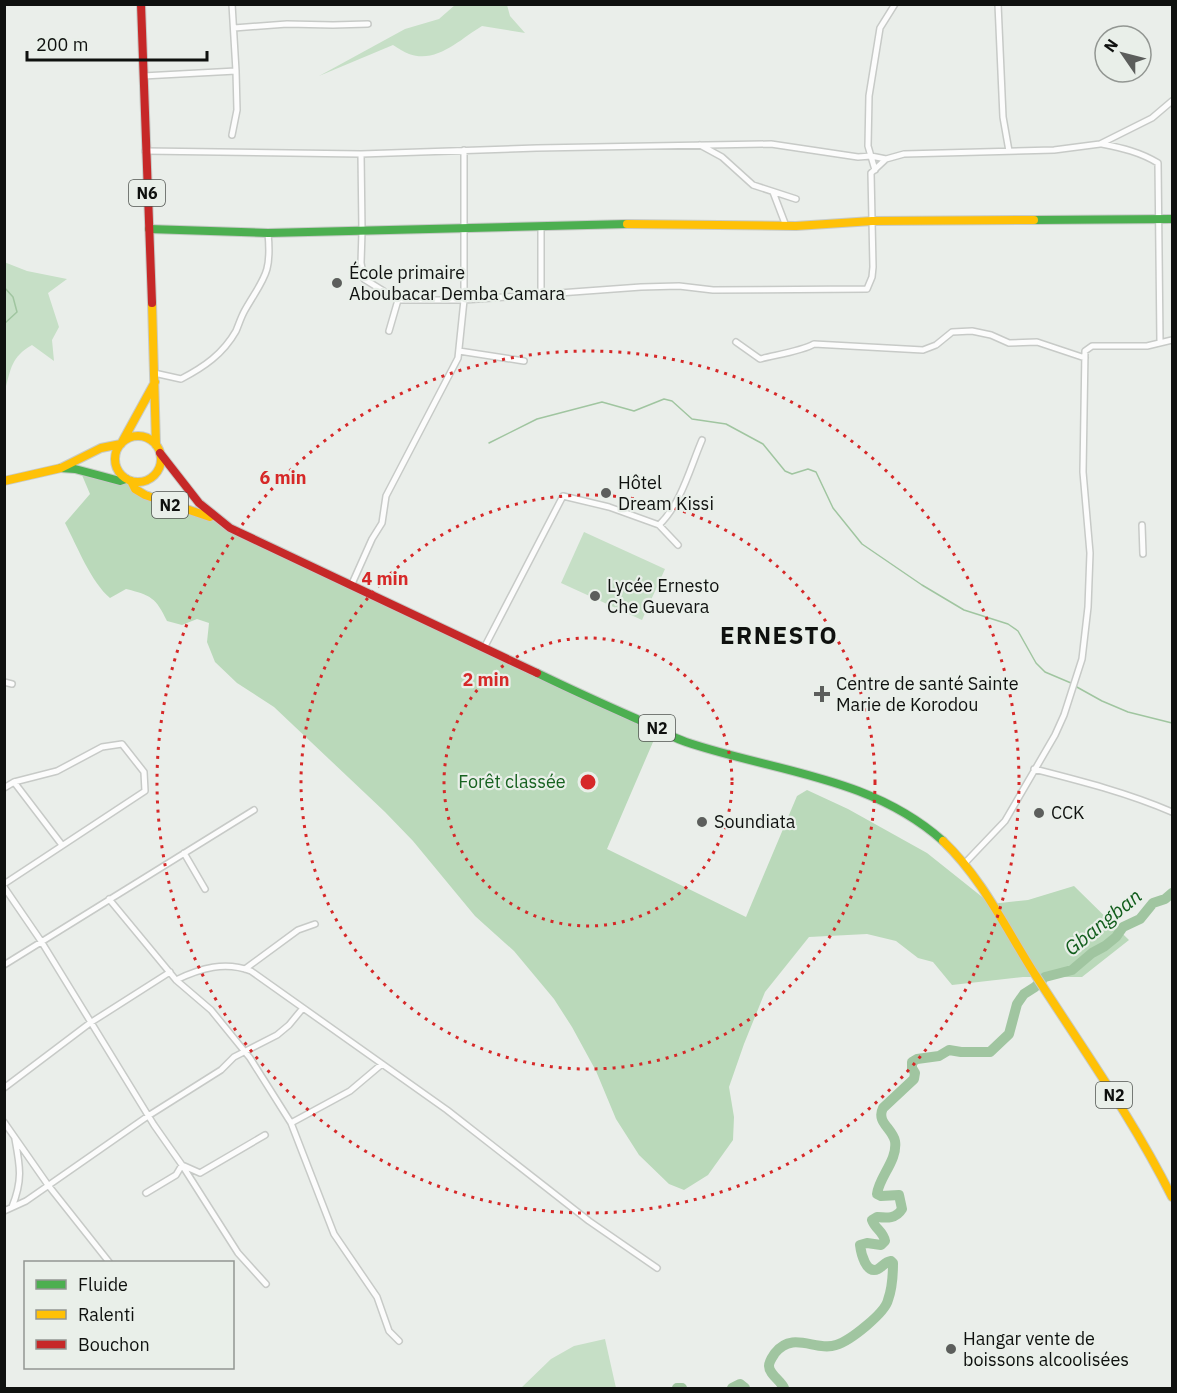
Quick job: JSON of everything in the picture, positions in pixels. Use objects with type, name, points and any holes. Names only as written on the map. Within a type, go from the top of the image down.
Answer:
[{"type":"main road","name":"N6","points":[[141,4],[144,151],[158,449]]},
{"type":"main road","points":[[149,229],[267,233],[645,224],[786,226],[872,221],[1173,219]]},
{"type":"main road","points":[[121,444],[155,382]]},
{"type":"main road","points":[[146,437],[158,449],[161,460],[156,473],[145,481],[129,480],[117,469],[115,462],[117,449],[126,439],[146,437]]},
{"type":"main road","name":"N2","points":[[4,481],[61,468],[101,448],[121,444]]},
{"type":"main road","name":"N2","points":[[158,449],[187,492],[216,519],[230,528],[684,741],[868,792],[928,827],[964,864],[992,903],[1147,1148],[1173,1197]]},
{"type":"main road","name":"N2","points":[[61,468],[75,469],[115,480],[129,480],[135,489],[145,495],[216,519]]},
{"type":"street","points":[[232,4],[237,110],[232,135]]},
{"type":"street","points":[[875,170],[868,146],[868,114],[880,28],[895,4]]},
{"type":"street","points":[[998,4],[1003,117],[1009,151]]},
{"type":"street","points":[[234,28],[287,24],[333,26],[368,24]]},
{"type":"street","points":[[143,76],[236,71]]},
{"type":"street","points":[[144,151],[361,154],[771,144],[886,159],[904,154],[1054,150],[1100,144],[1152,118],[1173,101]]},
{"type":"street","points":[[698,144],[722,157],[753,184],[796,199]]},
{"type":"street","points":[[1100,144],[1144,155],[1158,163],[1160,342]]},
{"type":"street","points":[[351,585],[381,523],[386,496],[458,358],[464,300],[464,150]]},
{"type":"street","points":[[361,154],[361,263],[364,279],[398,300],[464,300],[680,286],[713,290],[867,289],[873,267],[871,173],[886,159]]},
{"type":"street","points":[[773,192],[786,226]]},
{"type":"street","points":[[541,228],[541,295]]},
{"type":"street","points":[[154,373],[182,380],[202,368],[226,346],[243,312],[263,282],[270,258],[267,233]]},
{"type":"street","points":[[388,331],[398,300]]},
{"type":"street","points":[[736,342],[760,359],[788,351],[806,349],[814,344],[923,350],[936,345],[952,332],[972,331],[1010,343],[1037,342],[1085,358]]},
{"type":"street","points":[[964,864],[1005,821],[1064,715],[1082,659],[1088,607],[1089,564],[1083,472],[1085,351],[1092,346],[1147,346],[1173,340]]},
{"type":"street","points":[[459,351],[524,361]]},
{"type":"street","points":[[659,525],[668,517],[677,500],[702,440]]},
{"type":"street","points":[[484,648],[563,496],[609,507],[659,525],[678,545]]},
{"type":"street","points":[[1142,525],[1143,554]]},
{"type":"street","points":[[4,682],[12,684]]},
{"type":"street","points":[[4,788],[14,782],[57,771],[102,747],[122,744],[144,772],[145,791],[4,886],[41,941],[148,1116],[238,1253],[266,1284]]},
{"type":"street","points":[[1034,769],[1091,784],[1173,812]]},
{"type":"street","points":[[14,782],[62,845]]},
{"type":"street","points":[[4,964],[255,810]]},
{"type":"street","points":[[184,853],[205,889]]},
{"type":"street","points":[[109,899],[176,980],[211,1010],[244,1051],[291,1124],[334,1234],[377,1297],[389,1331],[399,1341]]},
{"type":"street","points":[[245,969],[298,930],[315,924]]},
{"type":"street","points":[[176,980],[192,972],[225,965],[251,971],[447,1110],[589,1221],[657,1268]]},
{"type":"street","points":[[4,1088],[90,1023],[170,972]]},
{"type":"street","points":[[4,1211],[26,1201],[148,1116],[221,1070],[234,1057],[277,1035],[303,1008]]},
{"type":"street","points":[[291,1124],[350,1091],[382,1064]]},
{"type":"street","points":[[4,1122],[48,1185],[107,1261]]},
{"type":"street","points":[[182,1165],[200,1173],[265,1135]]},
{"type":"street","points":[[12,1207],[21,1170],[14,1136]]},
{"type":"street","points":[[146,1193],[176,1175],[182,1165]]},
{"type":"street","points":[[1162,1177],[1173,1177]]},
{"type":"green space","points":[[455,5],[507,5],[510,16],[525,33],[482,26],[439,53],[419,56],[409,54],[393,45],[319,76],[405,29],[439,19]]},
{"type":"green space","points":[[4,262],[27,271],[67,279],[48,293],[59,327],[52,340],[54,361],[32,345],[16,359],[5,390]]},
{"type":"green space","name":"Forêt classée","points":[[79,468],[184,503],[209,518],[222,520],[639,717],[656,735],[607,849],[746,917],[797,796],[807,790],[848,809],[927,853],[991,904],[1028,900],[1074,886],[1129,940],[1082,977],[1023,977],[952,985],[933,962],[918,958],[896,941],[867,934],[809,937],[765,992],[744,1044],[729,1087],[734,1117],[733,1140],[708,1175],[684,1190],[669,1184],[639,1155],[616,1119],[596,1071],[554,999],[514,951],[475,916],[413,841],[385,812],[274,707],[237,683],[215,662],[207,642],[209,623],[197,619],[182,625],[167,621],[156,602],[141,593],[126,589],[110,598],[103,591],[85,563],[65,523],[90,494]]},
{"type":"green space","points":[[584,532],[665,569],[642,620],[561,583]]},
{"type":"green space","points":[[605,1339],[616,1388],[521,1388],[551,1359],[574,1346]]},
{"type":"waterway","points":[[4,287],[13,297],[17,312],[4,324]]},
{"type":"waterway","points":[[489,443],[537,419],[602,402],[634,411],[664,399],[672,401],[692,419],[726,424],[763,444],[785,471],[792,474],[808,469],[816,472],[833,508],[862,544],[922,585],[964,610],[1008,624],[1018,631],[1036,663],[1045,672],[1071,683]]},
{"type":"waterway","points":[[1075,686],[1128,712],[1172,723]]},
{"type":"waterway","name":"Gbangban","points":[[784,1388],[769,1366],[770,1360],[782,1346],[797,1342],[821,1346],[836,1345],[874,1319],[888,1300],[893,1263],[891,1261],[878,1269],[870,1269],[865,1262],[860,1245],[867,1243],[881,1245],[885,1241],[884,1238],[872,1220],[877,1217],[894,1216],[902,1209],[899,1195],[881,1196],[877,1194],[895,1148],[895,1141],[881,1113],[883,1108],[914,1079],[912,1062],[917,1059],[939,1056],[949,1050],[990,1052],[1009,1034],[1017,1004],[1024,994],[1045,977],[1072,970],[1116,937],[1123,927],[1140,919],[1153,903],[1165,899],[1172,893]]},
{"type":"waterway","name":"Gbangban","points":[[732,1388],[740,1384],[745,1388]]},
{"type":"waterway","name":"Gbangban","points":[[677,1388],[682,1388]]},
{"type":"traffic: fast","points":[[1034,220],[1172,219]]},
{"type":"traffic: fast","points":[[149,229],[268,233],[627,224]]},
{"type":"traffic: fast","points":[[61,468],[75,469],[120,481],[126,479]]},
{"type":"traffic: fast","points":[[537,673],[686,742],[820,778],[885,802],[915,819],[943,841]]},
{"type":"traffic: slow","points":[[627,224],[796,226],[872,221],[1034,220]]},
{"type":"traffic: slow","points":[[152,303],[156,445]]},
{"type":"traffic: slow","points":[[4,481],[61,468],[101,448],[121,444],[155,382]]},
{"type":"traffic: slow","points":[[138,436],[154,443],[161,459],[154,475],[138,482],[122,475],[115,459],[122,443],[138,436]]},
{"type":"traffic: slow","points":[[131,481],[135,489],[145,495],[210,517]]},
{"type":"traffic: slow","points":[[943,841],[970,872],[994,906],[1036,976],[1124,1112],[1172,1197]]},
{"type":"traffic: jam","points":[[141,4],[152,303]]},
{"type":"traffic: jam","points":[[160,453],[199,503],[230,528],[537,673]]},
{"type":"place","name":"École primaire Aboubacar Demba Camara","points":[[337,283]]},
{"type":"place","name":"Hôtel Dream Kissi","points":[[606,493]]},
{"type":"place","name":"Lycée Ernesto Che Guevara","points":[[595,596]]},
{"type":"place","name":"Centre de santé Sainte Marie de Korodou","points":[[822,694]]},
{"type":"place","name":"CCK","points":[[1039,813]]},
{"type":"place","name":"Soundiata","points":[[702,822]]},
{"type":"place","name":"Hangar vente de boissons alcoolisées","points":[[951,1349]]},
{"type":"district","name":"ERNESTO","points":[[779,636]]}]
